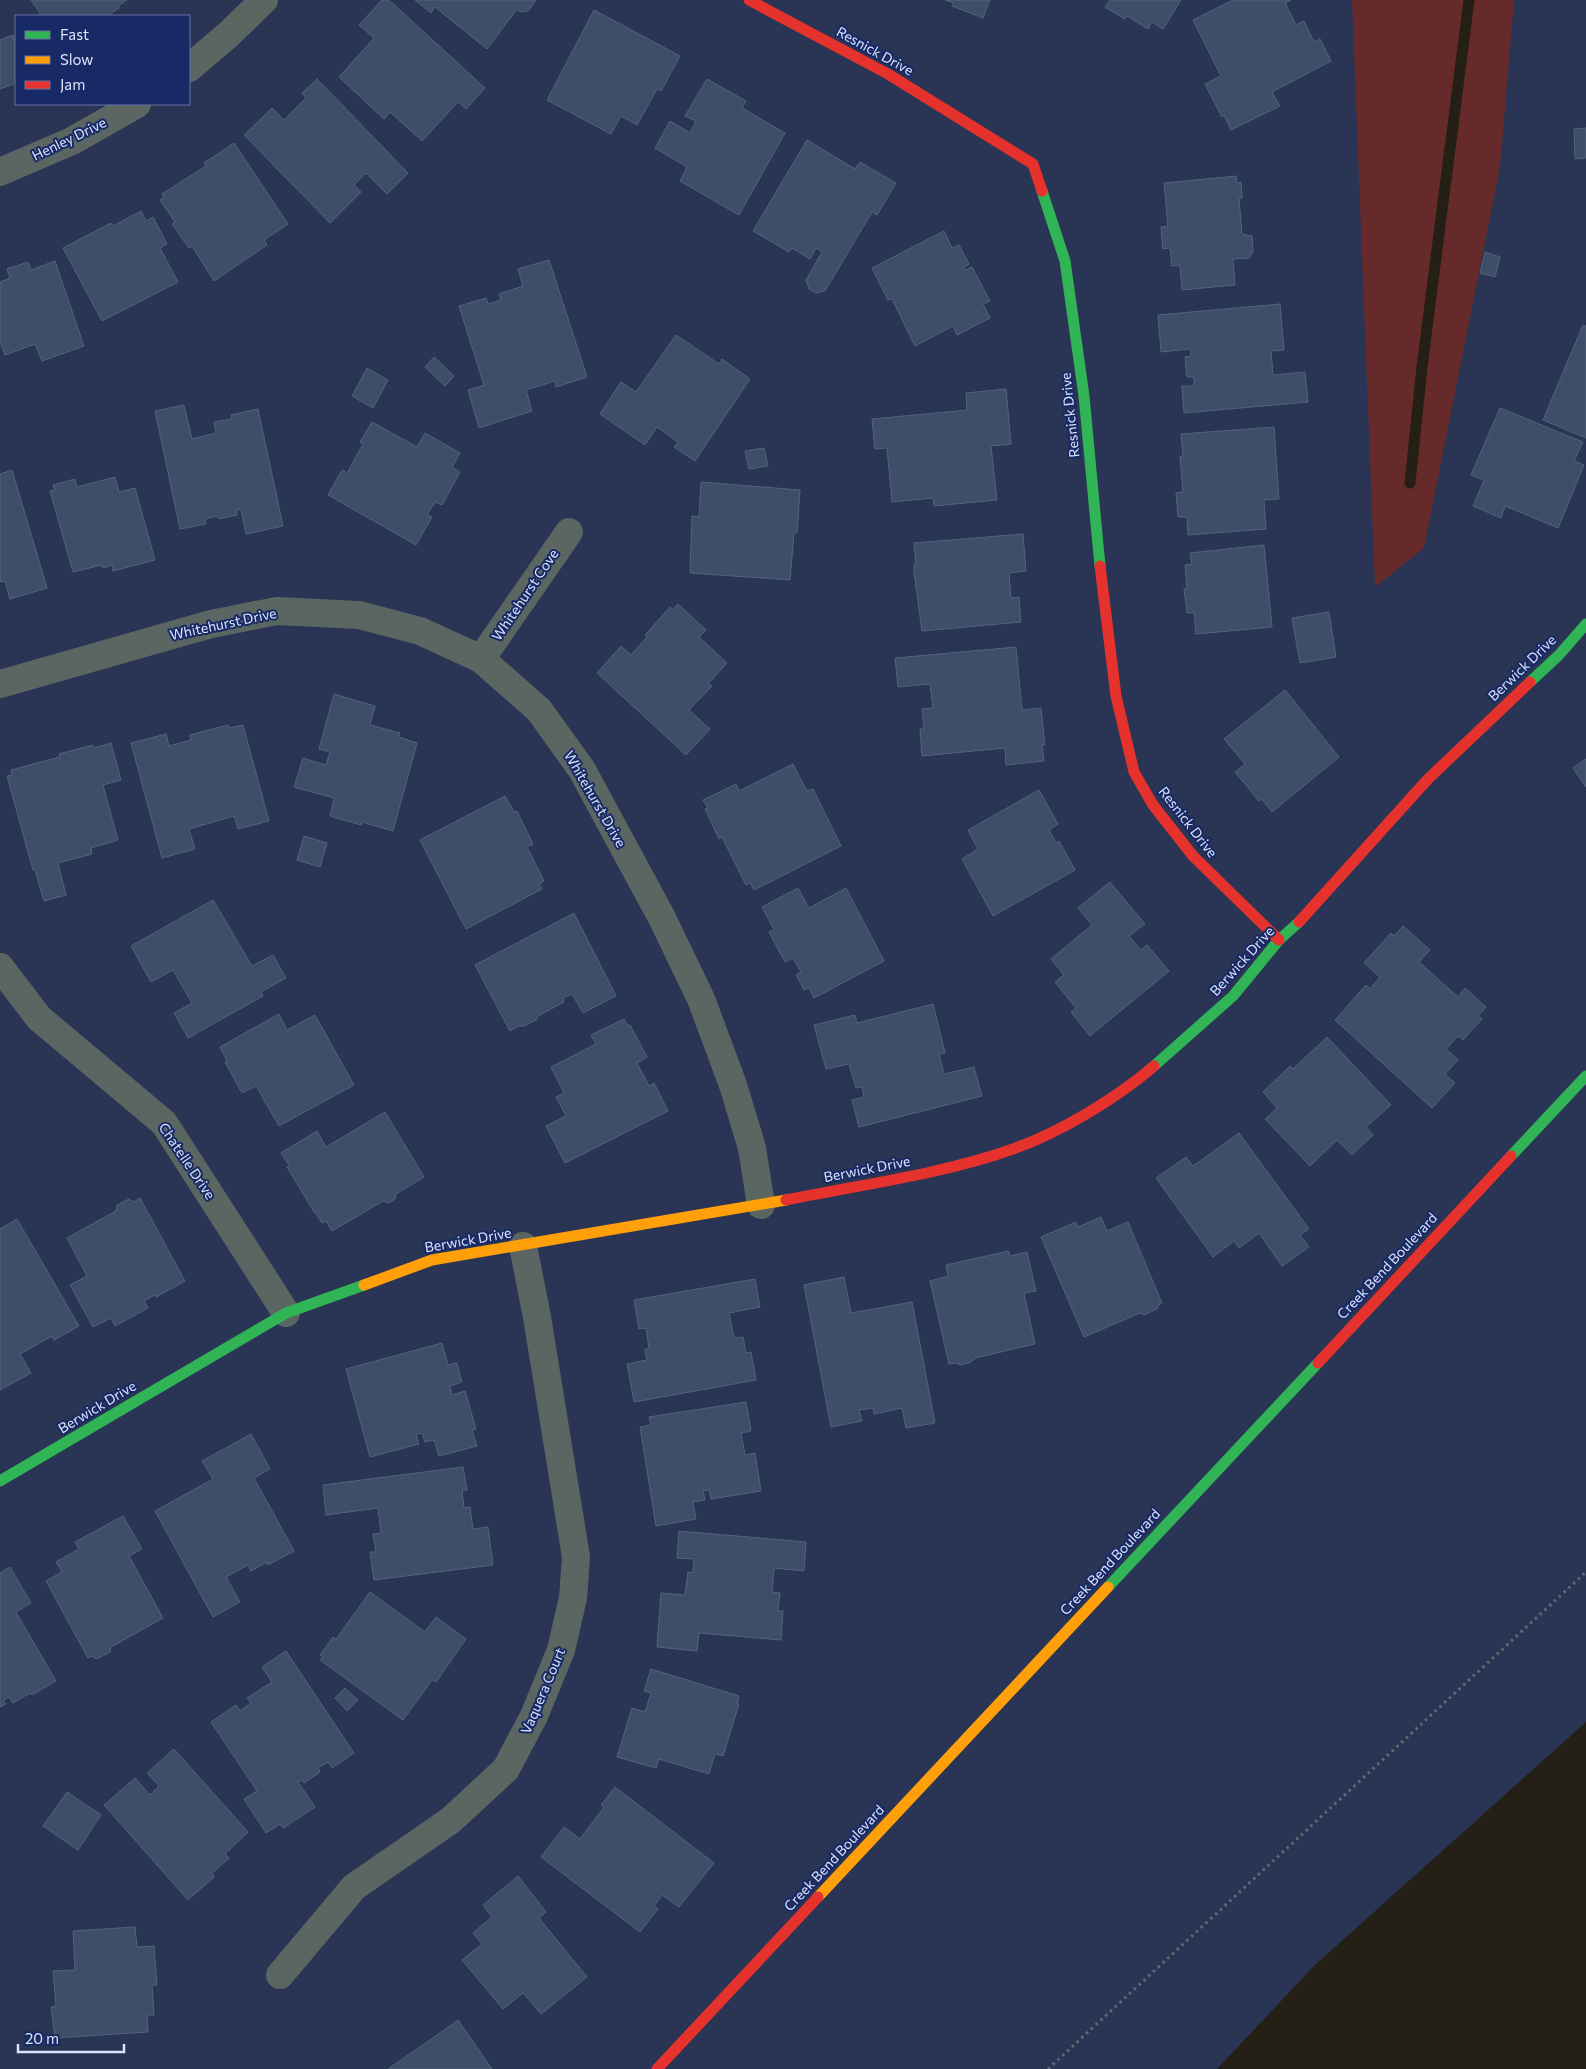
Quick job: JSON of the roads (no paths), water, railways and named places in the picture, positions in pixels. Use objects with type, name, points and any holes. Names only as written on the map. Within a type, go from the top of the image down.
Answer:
[{"type":"street","points":[[190,67],[229,34],[264,0]]},
{"type":"street","name":"Resnick Drive","points":[[749,0],[888,74],[1034,164],[1065,261],[1084,396],[1100,566],[1116,696],[1134,772],[1153,805],[1193,856],[1279,940]]},
{"type":"street","name":"Henley Drive","points":[[0,172],[72,141],[135,105]]},
{"type":"street","name":"Whitehurst Cove","points":[[481,659],[568,532]]},
{"type":"street","name":"Whitehurst Drive","points":[[0,684],[211,624],[277,611],[359,615],[420,631],[481,659],[539,710],[582,770],[662,918],[701,999],[733,1085],[752,1148],[761,1205]]},
{"type":"street","name":"Berwick Drive","points":[[0,1481],[286,1313],[432,1260],[761,1205],[958,1165],[1014,1150],[1081,1118],[1146,1073],[1233,996],[1279,940],[1291,930],[1428,779],[1559,655],[1586,624]]},
{"type":"street","name":"Chatelle Drive","points":[[0,967],[39,1018],[164,1123],[286,1313]]},
{"type":"street","name":"Creek Bend Boulevard","points":[[657,2069],[1586,1076]]},
{"type":"street","name":"Vaquera Court","points":[[280,1975],[354,1887],[451,1820],[506,1769],[534,1716],[561,1650],[573,1598],[576,1557],[537,1317],[523,1246]]},
{"type":"waterway","points":[[1410,483],[1422,367],[1469,0]]}]
